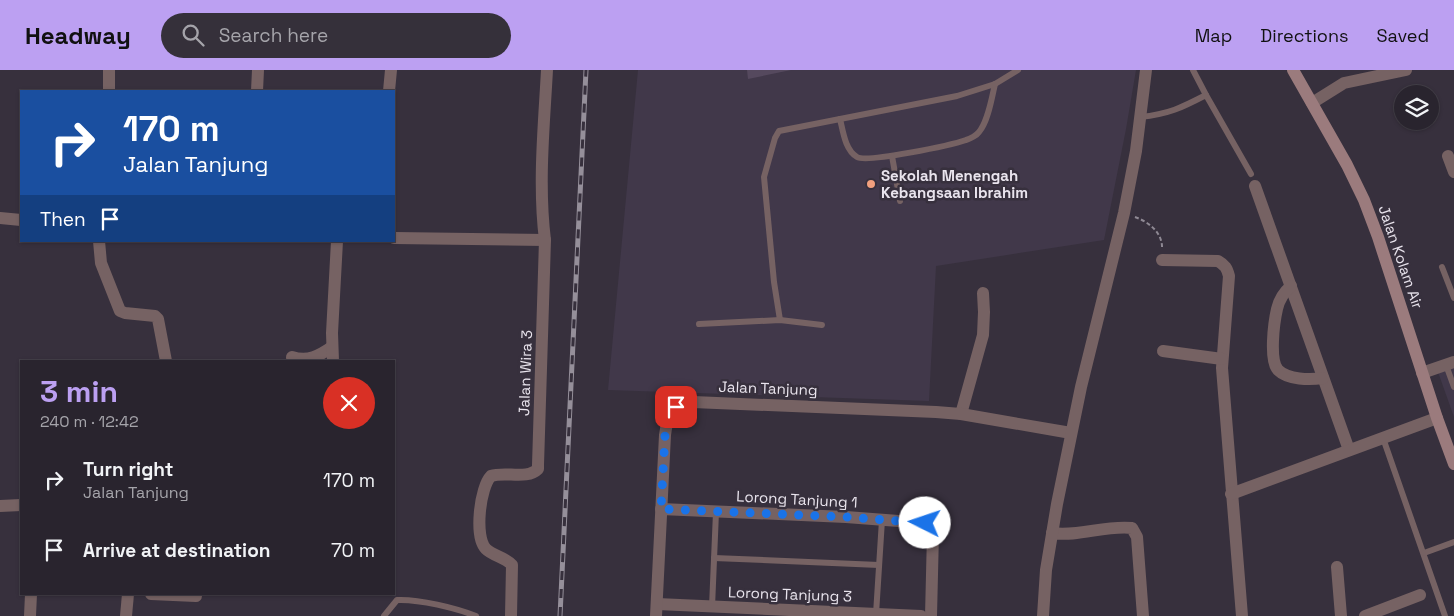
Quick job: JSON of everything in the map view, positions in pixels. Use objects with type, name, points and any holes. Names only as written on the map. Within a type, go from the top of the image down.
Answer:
[{"type":"main road","name":"Jalan Kolam Air","points":[[1293,70],[1347,165],[1364,200],[1454,464]]},
{"type":"street","points":[[109,70],[109,90]]},
{"type":"street","points":[[257,90],[258,70]]},
{"type":"street","points":[[389,90],[391,70]]},
{"type":"street","name":"Jalan Wira 3","points":[[510,616],[512,565],[508,560],[487,551],[484,546],[480,532],[481,500],[485,484],[491,476],[531,474],[538,469],[545,240],[542,211],[547,70]]},
{"type":"street","points":[[1043,616],[1046,570],[1052,533],[1071,433],[1124,213],[1146,70]]},
{"type":"street","points":[[1312,103],[1344,83],[1406,70]]},
{"type":"street","points":[[1448,156],[1454,172]]},
{"type":"street","points":[[1253,180],[1349,450]]},
{"type":"street","points":[[0,218],[20,220]]},
{"type":"street","points":[[395,238],[545,240]]},
{"type":"street","points":[[100,242],[101,263],[120,311],[125,314],[155,316],[158,319],[166,360]]},
{"type":"street","points":[[333,360],[337,242]]},
{"type":"street","points":[[1162,260],[1218,261],[1228,269],[1222,359],[1231,494],[1242,616]]},
{"type":"street","points":[[1291,286],[1285,292],[1278,308],[1273,353],[1276,367],[1280,372],[1291,377],[1323,378]]},
{"type":"street","points":[[961,414],[983,335],[983,293]]},
{"type":"street","points":[[301,359],[322,354],[332,347]]},
{"type":"street","points":[[1163,351],[1222,359]]},
{"type":"street","points":[[1422,373],[1450,364]]},
{"type":"street","name":"Jalan Tanjung","points":[[657,610],[665,435],[667,419],[676,407],[693,402],[889,409],[961,414],[1071,433]]},
{"type":"street","points":[[1231,494],[1437,418]]},
{"type":"street","points":[[0,506],[20,505]]},
{"type":"street","name":"Lorong Tanjung 1","points":[[661,509],[925,523],[932,529],[933,539],[931,616]]},
{"type":"street","points":[[1052,533],[1070,534],[1120,527],[1132,528],[1136,537],[1143,616]]},
{"type":"street","points":[[1337,567],[1341,616]]},
{"type":"street","points":[[30,616],[31,595]]},
{"type":"street","points":[[126,616],[128,595]]},
{"type":"street","points":[[174,595],[196,596]]},
{"type":"street","points":[[1365,616],[1420,595]]},
{"type":"street","name":"Lorong Tanjung 3","points":[[657,610],[712,607],[760,612],[921,616]]},
{"type":"lane","points":[[780,320],[774,282],[764,177],[765,168],[779,131],[957,96],[995,84],[1018,70]]},
{"type":"lane","points":[[1193,70],[1253,180]]},
{"type":"lane","points":[[840,119],[846,142],[858,159],[866,160],[892,156],[968,140],[979,132],[984,124],[995,84]]},
{"type":"lane","points":[[1140,117],[1162,115],[1206,95]]},
{"type":"lane","points":[[892,156],[900,201]]},
{"type":"lane","points":[[1442,267],[1454,298]]},
{"type":"lane","points":[[699,324],[780,320],[822,325]]},
{"type":"lane","points":[[1450,364],[1454,387]]},
{"type":"lane","points":[[1383,438],[1445,616]]},
{"type":"lane","points":[[712,607],[716,512]]},
{"type":"lane","points":[[876,614],[882,520]]},
{"type":"lane","points":[[1424,553],[1454,542]]},
{"type":"lane","points":[[714,558],[879,565]]},
{"type":"lane","points":[[384,616],[397,600],[408,599],[465,611],[476,616]]},
{"type":"path","points":[[1124,213],[1143,220],[1154,229],[1162,241],[1162,260]]},
{"type":"shaded area","name":"Sekolah Menengah Kebangsaan Ibrahim","points":[[638,70],[1136,70],[1104,240],[936,266],[929,401],[608,390]]},
{"type":"shaded area","points":[[747,70],[791,70],[748,79]]},
{"type":"shaded area","points":[[1454,366],[1454,417],[1438,372]]},
{"type":"railway","points":[[560,616],[586,70]]},
{"type":"place","name":"Sekolah Menengah Kebangsaan Ibrahim","points":[[871,184]]},
{"type":"route","points":[[676,407],[670,412],[667,419],[661,509],[846,517],[925,523]]}]
